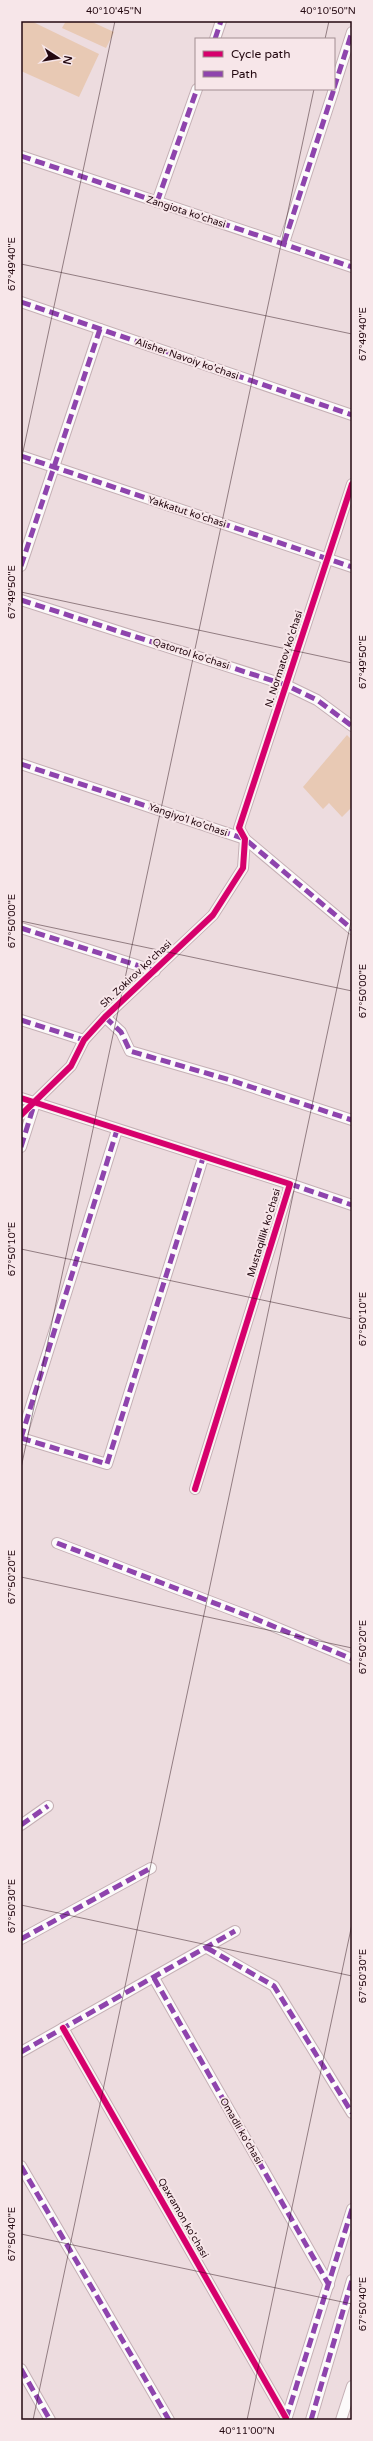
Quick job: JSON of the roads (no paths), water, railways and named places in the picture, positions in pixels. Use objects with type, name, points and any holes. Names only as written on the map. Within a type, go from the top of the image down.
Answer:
[{"type":"street","points":[[215,38],[221,21]]},
{"type":"street","points":[[335,85],[352,32]]},
{"type":"street","points":[[156,202],[197,90]]},
{"type":"street","points":[[284,243],[333,90]]},
{"type":"street","name":"Zangiota ko'chasi","points":[[21,156],[352,267]]},
{"type":"street","name":"Alisher Navoiy ko'chasi","points":[[21,302],[352,415]]},
{"type":"street","points":[[21,566],[100,329]]},
{"type":"street","name":"Yakkatut ko'chasi","points":[[21,456],[352,568]]},
{"type":"street","name":"N. Normatov ko'chasi","points":[[245,839],[239,828],[352,484]]},
{"type":"street","name":"Qatortol ko'chasi","points":[[21,600],[286,685],[317,700],[352,726]]},
{"type":"street","name":"Yangiyo'l ko'chasi","points":[[21,764],[245,839],[352,929]]},
{"type":"street","name":"Sh. Zokirov ko'chasi","points":[[21,1115],[35,1103],[71,1066],[84,1040],[105,1016],[155,972],[213,915],[243,868],[245,839]]},
{"type":"street","name":"Sh. Zokirov ko'chasi","points":[[21,928],[155,972]]},
{"type":"street","points":[[105,1016],[121,1032],[130,1051],[230,1080],[352,1120]]},
{"type":"street","points":[[21,1020],[84,1040]]},
{"type":"street","name":"Mustaqillik ko'chasi","points":[[21,1098],[203,1158],[290,1184],[195,1490]]},
{"type":"street","points":[[21,1147],[35,1103]]},
{"type":"street","points":[[117,1130],[21,1438],[107,1464],[203,1158]]},
{"type":"street","points":[[290,1184],[352,1205]]},
{"type":"street","points":[[57,1543],[251,1617],[352,1659]]},
{"type":"street","points":[[21,1825],[48,1806]]},
{"type":"street","points":[[21,1940],[151,1868]]},
{"type":"street","points":[[21,2052],[235,1932]]},
{"type":"street","points":[[206,1948],[274,1986],[352,2113]]},
{"type":"street","name":"Omadli ko'chasi","points":[[154,1978],[329,2285]]},
{"type":"street","name":"Qaxramon ko'chasi","points":[[63,2028],[286,2419]]},
{"type":"street","points":[[21,2166],[169,2420]]},
{"type":"street","points":[[286,2419],[352,2209]]},
{"type":"street","points":[[311,2420],[352,2280]]},
{"type":"street","points":[[21,2369],[50,2420]]},
{"type":"street","points":[[341,2420],[352,2386]]}]
